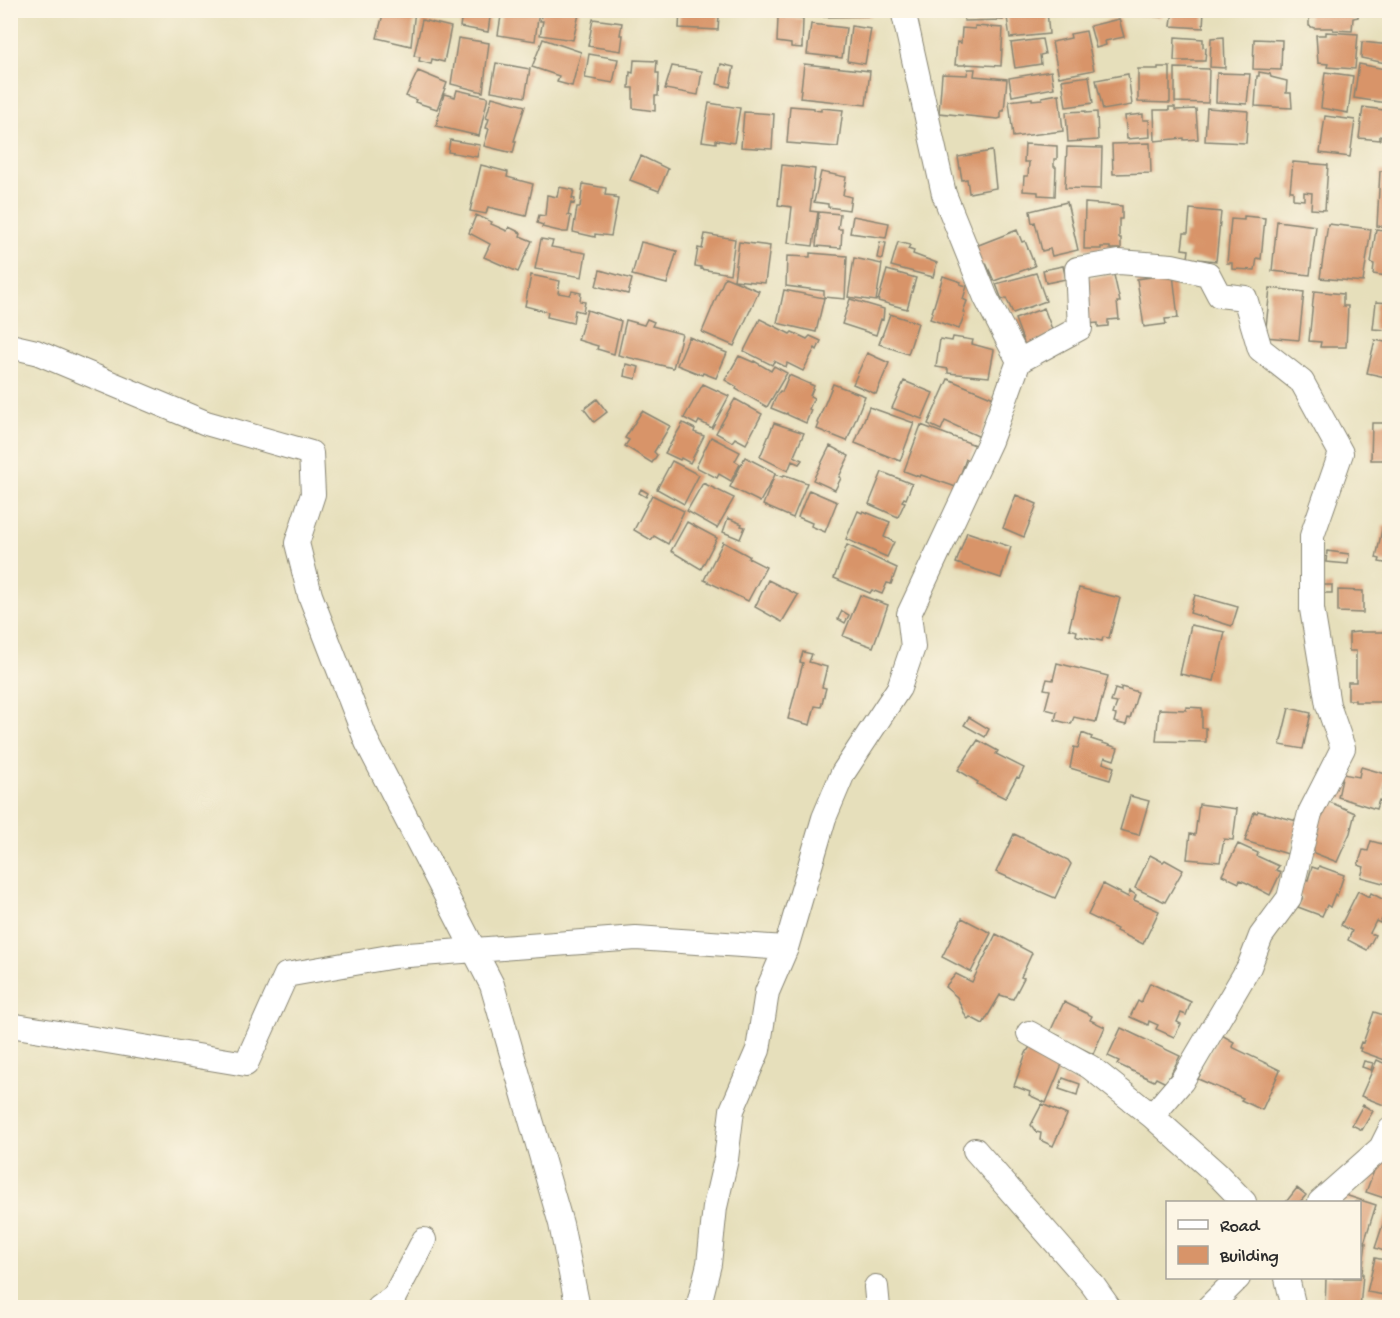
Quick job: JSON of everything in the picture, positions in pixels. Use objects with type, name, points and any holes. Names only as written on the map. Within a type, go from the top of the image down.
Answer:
[{"type":"street","points":[[903,10],[944,194],[986,298],[1019,361]]},
{"type":"street","points":[[698,1308],[709,1264],[715,1206],[726,1159],[732,1110],[758,1050],[767,992],[786,948],[825,818],[843,773],[899,688],[913,647],[909,615],[990,441],[1019,361],[1080,328],[1077,269],[1119,262],[1173,266],[1208,274],[1219,295],[1245,298],[1260,349],[1302,382],[1341,453],[1312,536],[1312,599],[1328,705],[1343,748],[1310,813],[1289,898],[1262,936],[1249,967],[1182,1081],[1152,1116]]},
{"type":"street","points":[[10,346],[36,352],[206,423],[311,453],[313,494],[297,543],[310,595],[367,742],[492,986],[561,1224],[578,1308]]},
{"type":"street","points":[[10,1025],[246,1064],[286,975],[395,956],[636,938],[786,948]]},
{"type":"street","points":[[1029,1033],[1090,1066],[1152,1116],[1218,1175],[1242,1201]]},
{"type":"street","points":[[1322,1201],[1387,1143]]},
{"type":"street","points":[[975,1150],[1092,1284],[1109,1308]]},
{"type":"street","points":[[379,1308],[394,1297],[424,1240]]},
{"type":"street","points":[[1208,1308],[1237,1279]]},
{"type":"street","points":[[1287,1279],[1294,1308]]},
{"type":"building","points":[[384,10],[415,10],[411,46],[377,38]]},
{"type":"building","points":[[459,10],[491,10],[488,32],[460,27]]},
{"type":"building","points":[[502,10],[539,10],[535,41],[498,35]]},
{"type":"building","points":[[542,10],[580,10],[573,40],[540,35],[543,21],[540,21]]},
{"type":"building","points":[[680,10],[723,10],[723,16],[719,16],[718,30],[679,28]]},
{"type":"building","points":[[779,10],[815,10],[815,15],[779,13]]},
{"type":"building","points":[[824,10],[871,10],[871,16],[824,17]]},
{"type":"building","points":[[964,10],[1003,10],[1003,20],[964,21]]},
{"type":"building","points":[[1006,10],[1047,10],[1049,34],[1010,38]]},
{"type":"building","points":[[1126,10],[1162,10],[1162,17],[1126,14]]},
{"type":"building","points":[[1173,10],[1204,10],[1203,28],[1171,26]]},
{"type":"building","points":[[1304,10],[1359,10],[1358,17],[1353,18],[1352,31],[1309,26],[1309,14],[1304,15]]},
{"type":"building","points":[[778,17],[803,19],[802,48],[777,42]]},
{"type":"building","points":[[593,19],[622,23],[621,51],[588,46]]},
{"type":"building","points":[[1119,19],[1124,37],[1105,41],[1106,45],[1096,48],[1090,26]]},
{"type":"building","points":[[422,20],[451,27],[444,62],[432,59],[431,64],[419,61],[420,57],[414,56]]},
{"type":"building","points":[[811,24],[846,28],[842,58],[807,54]]},
{"type":"building","points":[[851,26],[871,29],[865,64],[847,61]]},
{"type":"building","points":[[975,26],[1003,28],[1001,66],[955,65],[957,42],[961,43],[962,28],[975,29]]},
{"type":"building","points":[[1086,31],[1094,70],[1059,77],[1052,42],[1071,38],[1070,34]]},
{"type":"building","points":[[1326,32],[1358,34],[1355,69],[1327,67],[1328,64],[1318,63],[1316,35],[1326,35]]},
{"type":"building","points":[[1175,37],[1203,39],[1203,47],[1206,48],[1205,61],[1174,61]]},
{"type":"building","points":[[1224,37],[1225,68],[1210,67],[1211,38]]},
{"type":"building","points":[[458,38],[489,43],[483,92],[451,84]]},
{"type":"building","points":[[543,39],[581,52],[572,86],[557,82],[559,76],[532,67]]},
{"type":"building","points":[[1042,39],[1045,54],[1040,55],[1041,64],[1015,68],[1011,43]]},
{"type":"building","points":[[1254,39],[1282,40],[1281,70],[1253,69]]},
{"type":"building","points":[[1362,42],[1390,45],[1390,64],[1361,58]]},
{"type":"building","points":[[589,54],[618,59],[613,83],[585,78]]},
{"type":"building","points":[[634,60],[657,61],[656,73],[659,73],[655,111],[633,108],[633,88],[629,88],[630,72],[633,73]]},
{"type":"building","points":[[496,63],[530,69],[525,97],[491,91]]},
{"type":"building","points":[[721,64],[734,67],[730,87],[717,84]]},
{"type":"building","points":[[804,64],[870,71],[866,105],[800,98]]},
{"type":"building","points":[[1359,64],[1390,70],[1386,103],[1354,98]]},
{"type":"building","points":[[672,66],[702,71],[698,95],[665,89]]},
{"type":"building","points":[[1158,67],[1170,67],[1170,103],[1138,102],[1138,69],[1158,69]]},
{"type":"building","points":[[1175,68],[1209,69],[1208,103],[1175,102]]},
{"type":"building","points":[[968,69],[975,69],[974,76],[1007,79],[1004,111],[1001,111],[1001,118],[939,113],[942,74],[967,75]]},
{"type":"building","points":[[418,71],[447,83],[437,109],[415,102],[416,100],[406,96]]},
{"type":"building","points":[[1051,71],[1054,88],[1012,96],[1009,78]]},
{"type":"building","points":[[1259,72],[1287,81],[1286,93],[1291,93],[1292,108],[1255,106]]},
{"type":"building","points":[[1325,72],[1353,76],[1348,113],[1321,108]]},
{"type":"building","points":[[1217,73],[1250,74],[1247,104],[1216,102]]},
{"type":"building","points":[[1128,74],[1132,105],[1103,110],[1096,80]]},
{"type":"building","points":[[1089,76],[1093,103],[1066,107],[1062,80]]},
{"type":"building","points":[[457,90],[488,97],[479,136],[436,126],[444,94],[455,97]]},
{"type":"building","points":[[1059,94],[1063,131],[1013,137],[1009,101],[1042,99],[1042,97]]},
{"type":"building","points":[[492,97],[525,106],[514,141],[516,141],[513,153],[484,146],[489,129],[486,128],[489,119],[486,118]]},
{"type":"building","points":[[709,103],[740,108],[734,143],[716,140],[716,143],[702,141]]},
{"type":"building","points":[[790,106],[814,108],[814,110],[821,111],[821,108],[843,110],[838,147],[787,143]]},
{"type":"building","points":[[1169,107],[1175,107],[1175,110],[1196,109],[1198,139],[1155,141],[1154,110],[1169,110]]},
{"type":"building","points":[[1363,107],[1390,111],[1390,137],[1380,136],[1380,140],[1359,138]]},
{"type":"building","points":[[1207,108],[1248,111],[1246,143],[1205,141]]},
{"type":"building","points":[[1086,111],[1086,113],[1097,112],[1098,140],[1068,142],[1066,112]]},
{"type":"building","points":[[744,112],[774,114],[772,149],[741,147]]},
{"type":"building","points":[[1143,114],[1143,120],[1149,120],[1150,137],[1127,139],[1125,116]]},
{"type":"building","points":[[1325,116],[1355,120],[1350,157],[1320,153]]},
{"type":"building","points":[[450,140],[480,145],[477,157],[448,152]]},
{"type":"building","points":[[1150,143],[1151,173],[1113,174],[1112,144]]},
{"type":"building","points":[[1025,144],[1057,146],[1057,159],[1054,159],[1055,196],[1023,191],[1024,176],[1028,176],[1029,162],[1024,162]]},
{"type":"building","points":[[1067,147],[1102,148],[1101,189],[1065,188]]},
{"type":"building","points":[[992,151],[996,188],[969,193],[967,179],[962,180],[958,157]]},
{"type":"building","points":[[641,156],[668,169],[659,191],[630,180]]},
{"type":"building","points":[[1293,162],[1328,165],[1325,210],[1311,209],[1312,193],[1304,192],[1304,200],[1293,199],[1293,191],[1290,191]]},
{"type":"building","points":[[481,165],[508,172],[507,177],[533,184],[526,216],[488,207],[486,214],[470,211]]},
{"type":"building","points":[[782,165],[815,169],[810,211],[818,212],[813,246],[788,243],[792,207],[778,205]]},
{"type":"building","points":[[1380,171],[1390,171],[1390,227],[1377,226]]},
{"type":"building","points":[[821,172],[846,177],[843,195],[851,197],[849,210],[814,202]]},
{"type":"building","points":[[583,184],[606,188],[605,195],[615,196],[614,198],[618,199],[611,236],[595,234],[595,237],[573,232]]},
{"type":"building","points":[[559,187],[574,190],[572,198],[575,199],[574,204],[571,203],[568,215],[571,216],[568,232],[542,227],[543,225],[537,223],[539,215],[545,216],[547,195],[557,197]]},
{"type":"building","points":[[1067,202],[1078,250],[1052,256],[1050,249],[1042,251],[1030,211]]},
{"type":"building","points":[[1085,203],[1122,206],[1122,219],[1119,219],[1121,249],[1101,247],[1101,249],[1084,249]]},
{"type":"building","points":[[1190,209],[1221,212],[1216,261],[1188,258],[1189,250],[1182,249],[1184,233],[1188,233]]},
{"type":"building","points":[[819,212],[840,214],[838,229],[842,229],[841,248],[816,246]]},
{"type":"building","points":[[476,215],[507,231],[509,227],[521,233],[520,236],[532,241],[518,272],[484,257],[490,244],[469,233]]},
{"type":"building","points":[[853,216],[889,223],[886,238],[850,233]]},
{"type":"building","points":[[1244,216],[1265,218],[1261,259],[1257,258],[1255,270],[1232,269],[1232,263],[1227,263],[1231,219],[1244,220]]},
{"type":"building","points":[[1277,221],[1316,226],[1310,275],[1272,271]]},
{"type":"building","points":[[1328,224],[1371,229],[1363,282],[1320,278]]},
{"type":"building","points":[[1376,229],[1390,231],[1390,265],[1387,276],[1373,274],[1374,264],[1371,263]]},
{"type":"building","points":[[1017,230],[1022,242],[1025,241],[1035,266],[994,281],[986,263],[978,266],[971,248]]},
{"type":"building","points":[[705,234],[735,239],[730,274],[695,266],[698,248],[702,249]]},
{"type":"building","points":[[541,239],[553,241],[551,247],[586,253],[582,277],[535,269]]},
{"type":"building","points":[[641,242],[677,251],[667,284],[632,275]]},
{"type":"building","points":[[739,242],[770,246],[765,283],[734,280]]},
{"type":"building","points":[[880,242],[886,243],[883,259],[877,258]]},
{"type":"building","points":[[898,242],[910,245],[908,249],[914,251],[913,254],[937,263],[933,277],[891,266]]},
{"type":"building","points":[[810,253],[847,256],[845,299],[824,297],[824,291],[786,286],[787,256],[810,257]]},
{"type":"building","points":[[854,258],[882,264],[876,301],[848,297]]},
{"type":"building","points":[[1063,266],[1066,279],[1046,283],[1043,270]]},
{"type":"building","points":[[600,270],[632,279],[628,294],[596,286]]},
{"type":"building","points":[[887,270],[916,278],[907,309],[878,301]]},
{"type":"building","points":[[1036,273],[1046,301],[1013,313],[1006,298],[1002,300],[996,284]]},
{"type":"building","points":[[1173,274],[1178,318],[1165,319],[1166,324],[1144,327],[1137,279]]},
{"type":"building","points":[[531,275],[560,281],[558,293],[570,295],[572,291],[581,293],[580,301],[585,302],[583,312],[575,310],[573,323],[547,317],[548,312],[525,306]]},
{"type":"building","points":[[1114,275],[1120,302],[1117,302],[1119,319],[1108,320],[1108,326],[1098,327],[1098,323],[1087,324],[1085,278]]},
{"type":"building","points":[[943,276],[967,286],[963,299],[967,301],[963,312],[965,313],[959,329],[930,319]]},
{"type":"building","points":[[725,277],[759,291],[734,346],[702,332]]},
{"type":"building","points":[[1270,288],[1304,292],[1299,340],[1265,337]]},
{"type":"building","points":[[784,290],[824,298],[816,332],[777,323]]},
{"type":"building","points":[[1314,291],[1343,294],[1343,306],[1348,306],[1346,347],[1320,347],[1321,342],[1309,341]]},
{"type":"building","points":[[850,299],[884,309],[883,320],[881,319],[876,335],[842,324]]},
{"type":"building","points":[[1376,302],[1390,303],[1390,334],[1387,330],[1373,329]]},
{"type":"building","points":[[1044,308],[1053,332],[1027,351],[1015,319]]},
{"type":"building","points":[[587,310],[621,321],[614,354],[578,340]]},
{"type":"building","points":[[890,314],[918,323],[908,354],[879,344]]},
{"type":"building","points":[[647,319],[654,322],[652,326],[682,334],[673,368],[618,355],[626,320],[644,325]]},
{"type":"building","points":[[760,319],[790,334],[792,332],[807,339],[810,336],[821,341],[803,371],[787,363],[786,367],[774,361],[772,365],[744,351]]},
{"type":"building","points":[[689,337],[727,353],[716,378],[677,365]]},
{"type":"building","points":[[953,337],[973,340],[972,344],[994,350],[989,377],[948,373],[948,369],[936,367],[940,339],[952,341]]},
{"type":"building","points":[[1375,340],[1390,343],[1390,378],[1367,373]]},
{"type":"building","points":[[867,353],[889,363],[876,394],[853,384]]},
{"type":"building","points":[[739,356],[754,361],[771,371],[774,366],[787,373],[767,407],[725,380]]},
{"type":"building","points":[[626,364],[639,367],[636,379],[624,376]]},
{"type":"building","points":[[789,375],[814,386],[810,396],[814,398],[806,423],[771,408],[777,395],[780,391],[782,392]]},
{"type":"building","points":[[948,379],[996,399],[980,437],[945,421],[941,430],[928,424]]},
{"type":"building","points":[[904,381],[933,393],[922,419],[892,408]]},
{"type":"building","points":[[703,384],[729,396],[712,428],[699,421],[697,425],[684,418]]},
{"type":"building","points":[[833,384],[865,396],[847,441],[817,429],[819,424],[817,423]]},
{"type":"building","points":[[597,399],[607,412],[594,422],[584,409]]},
{"type":"building","points":[[735,399],[762,414],[746,444],[735,438],[732,442],[716,433]]},
{"type":"building","points":[[869,407],[914,423],[900,461],[855,443]]},
{"type":"building","points":[[642,411],[670,426],[654,452],[657,455],[652,463],[625,446],[629,440],[625,438]]},
{"type":"building","points":[[683,423],[695,429],[694,432],[704,436],[690,463],[665,453]]},
{"type":"building","points":[[774,423],[804,433],[794,456],[802,460],[799,464],[792,461],[788,471],[760,457]]},
{"type":"building","points":[[1372,423],[1390,423],[1390,460],[1371,460]]},
{"type":"building","points":[[921,425],[975,445],[970,461],[966,459],[956,487],[904,471]]},
{"type":"building","points":[[711,437],[740,452],[735,461],[740,464],[731,481],[719,474],[717,478],[696,467]]},
{"type":"building","points":[[830,446],[849,456],[835,490],[813,480]]},
{"type":"building","points":[[745,457],[776,473],[760,502],[730,487]]},
{"type":"building","points":[[672,461],[699,475],[684,504],[657,489]]},
{"type":"building","points":[[882,472],[912,484],[906,499],[902,501],[905,502],[898,517],[869,504]]},
{"type":"building","points":[[775,474],[807,483],[793,518],[763,505]]},
{"type":"building","points":[[703,483],[734,498],[717,528],[687,511]]},
{"type":"building","points":[[641,489],[648,493],[646,497],[639,493]]},
{"type":"building","points":[[809,490],[837,502],[825,532],[798,517]]},
{"type":"building","points":[[652,495],[684,511],[668,544],[654,536],[651,540],[634,530]]},
{"type":"building","points":[[1016,495],[1037,504],[1024,537],[1003,528]]},
{"type":"building","points":[[858,511],[890,522],[884,537],[894,542],[887,557],[846,539]]},
{"type":"building","points":[[728,518],[745,527],[740,539],[723,532]]},
{"type":"building","points":[[687,522],[717,538],[701,569],[671,551]]},
{"type":"building","points":[[1383,525],[1390,527],[1390,564],[1379,562],[1380,559],[1376,558]]},
{"type":"building","points":[[967,532],[1011,547],[1001,578],[956,563]]},
{"type":"building","points":[[723,542],[766,567],[748,601],[704,580]]},
{"type":"building","points":[[847,545],[897,568],[891,584],[887,583],[882,594],[872,590],[870,593],[834,578]]},
{"type":"building","points":[[1327,551],[1349,554],[1348,564],[1326,562]]},
{"type":"building","points":[[768,580],[798,595],[782,622],[755,607]]},
{"type":"building","points":[[1324,585],[1332,585],[1332,593],[1324,593]]},
{"type":"building","points":[[1079,588],[1120,598],[1109,638],[1103,637],[1102,641],[1078,636],[1077,631],[1069,629]]},
{"type":"building","points":[[1338,590],[1363,591],[1363,613],[1338,612]]},
{"type":"building","points":[[860,595],[888,605],[873,647],[843,636]]},
{"type":"building","points":[[1195,595],[1238,607],[1232,626],[1190,613]]},
{"type":"building","points":[[842,611],[849,615],[845,623],[838,619]]},
{"type":"building","points":[[1191,625],[1225,632],[1214,681],[1180,674]]},
{"type":"building","points":[[1390,632],[1390,702],[1348,700],[1348,682],[1356,682],[1356,651],[1349,651],[1349,633]]},
{"type":"building","points":[[803,652],[812,654],[809,662],[827,667],[822,687],[826,688],[821,707],[815,706],[810,725],[788,719],[803,663],[800,662]]},
{"type":"building","points":[[1057,663],[1108,676],[1096,722],[1074,717],[1071,724],[1055,720],[1057,712],[1045,709],[1050,690],[1044,689],[1047,679],[1053,680]]},
{"type":"building","points":[[1121,687],[1138,692],[1126,725],[1114,722],[1116,715],[1113,714],[1117,703],[1111,702],[1115,689],[1121,691]]},
{"type":"building","points":[[1186,707],[1202,708],[1202,728],[1206,728],[1206,742],[1156,741],[1159,709],[1186,710]]},
{"type":"building","points":[[1289,708],[1311,713],[1303,749],[1280,745]]},
{"type":"building","points":[[969,717],[989,729],[985,737],[964,725]]},
{"type":"building","points":[[1082,733],[1092,737],[1091,739],[1118,748],[1114,760],[1105,757],[1103,763],[1114,767],[1110,780],[1070,768],[1074,747],[1078,748]]},
{"type":"building","points":[[978,740],[998,751],[996,754],[1024,768],[1005,798],[977,784],[978,782],[958,770]]},
{"type":"building","points":[[1361,767],[1386,774],[1381,801],[1379,800],[1376,809],[1338,797],[1343,774],[1359,777]]},
{"type":"building","points":[[1130,796],[1149,801],[1139,835],[1120,830]]},
{"type":"building","points":[[1325,800],[1355,813],[1350,833],[1337,862],[1309,851]]},
{"type":"building","points":[[1199,804],[1237,809],[1233,840],[1224,839],[1220,862],[1187,859],[1190,834],[1195,835]]},
{"type":"building","points":[[1258,811],[1301,822],[1288,854],[1245,841],[1254,812]]},
{"type":"building","points":[[1014,834],[1068,860],[1071,864],[1055,898],[996,872]]},
{"type":"building","points":[[1371,841],[1390,846],[1390,885],[1361,877],[1364,867],[1358,865],[1363,850],[1368,851]]},
{"type":"building","points":[[1238,844],[1279,866],[1276,870],[1281,872],[1270,895],[1240,880],[1239,883],[1222,875]]},
{"type":"building","points":[[1150,855],[1183,870],[1165,902],[1135,888]]},
{"type":"building","points":[[1319,866],[1344,875],[1337,896],[1335,894],[1330,907],[1327,905],[1322,916],[1298,907],[1303,897],[1299,895],[1305,879],[1308,880],[1312,867],[1318,869]]},
{"type":"building","points":[[1103,884],[1128,897],[1130,891],[1136,895],[1134,900],[1159,911],[1143,944],[1088,915]]},
{"type":"building","points":[[1358,891],[1369,897],[1371,893],[1390,903],[1380,923],[1376,921],[1370,933],[1375,935],[1367,950],[1348,940],[1352,931],[1341,925]]},
{"type":"building","points":[[962,918],[991,933],[971,972],[942,957]]},
{"type":"building","points":[[996,934],[1032,953],[1021,977],[1024,978],[1013,999],[1000,995],[983,1024],[970,1017],[968,1019],[957,997],[945,987],[956,974],[972,982]]},
{"type":"building","points":[[1150,983],[1191,1002],[1186,1015],[1181,1013],[1177,1022],[1181,1024],[1174,1037],[1156,1029],[1158,1025],[1149,1021],[1148,1025],[1130,1017],[1138,1001],[1141,1003]]},
{"type":"building","points":[[1064,1002],[1092,1016],[1090,1020],[1105,1027],[1093,1054],[1075,1045],[1060,1042],[1062,1037],[1050,1032]]},
{"type":"building","points":[[1374,1012],[1390,1017],[1390,1062],[1360,1051],[1361,1042],[1363,1043]],"holes":[[[1384,1032],[1388,1033],[1384,1043],[1381,1042]]]},
{"type":"building","points":[[1121,1028],[1180,1056],[1166,1083],[1156,1078],[1154,1081],[1117,1064],[1119,1061],[1108,1056]]},
{"type":"building","points":[[1220,1034],[1234,1042],[1232,1047],[1280,1070],[1262,1110],[1241,1100],[1243,1098],[1198,1079]]},
{"type":"building","points":[[1031,1045],[1065,1057],[1046,1103],[1029,1095],[1030,1092],[1014,1086]]},
{"type":"building","points":[[1377,1060],[1390,1066],[1390,1096],[1384,1105],[1361,1096]]},
{"type":"building","points":[[1364,1061],[1373,1063],[1371,1070],[1362,1067]]},
{"type":"building","points":[[1063,1078],[1080,1084],[1077,1095],[1059,1089]]},
{"type":"building","points":[[1042,1104],[1067,1115],[1053,1146],[1040,1140],[1041,1133],[1036,1132],[1031,1125]]},
{"type":"building","points":[[1363,1105],[1373,1111],[1362,1130],[1352,1125]]},
{"type":"building","points":[[1384,1155],[1390,1157],[1390,1200],[1366,1192],[1378,1160]]},
{"type":"building","points":[[1297,1188],[1306,1195],[1301,1201],[1287,1201]]},
{"type":"building","points":[[1342,1194],[1376,1205],[1364,1243],[1366,1243],[1362,1272],[1361,1201],[1339,1201]]},
{"type":"building","points":[[1388,1209],[1390,1210],[1390,1249],[1387,1252],[1375,1248]]},
{"type":"building","points":[[1375,1258],[1390,1261],[1390,1296],[1367,1292]]},
{"type":"building","points":[[1361,1274],[1363,1274],[1360,1308],[1325,1308],[1326,1279],[1361,1279]]}]
